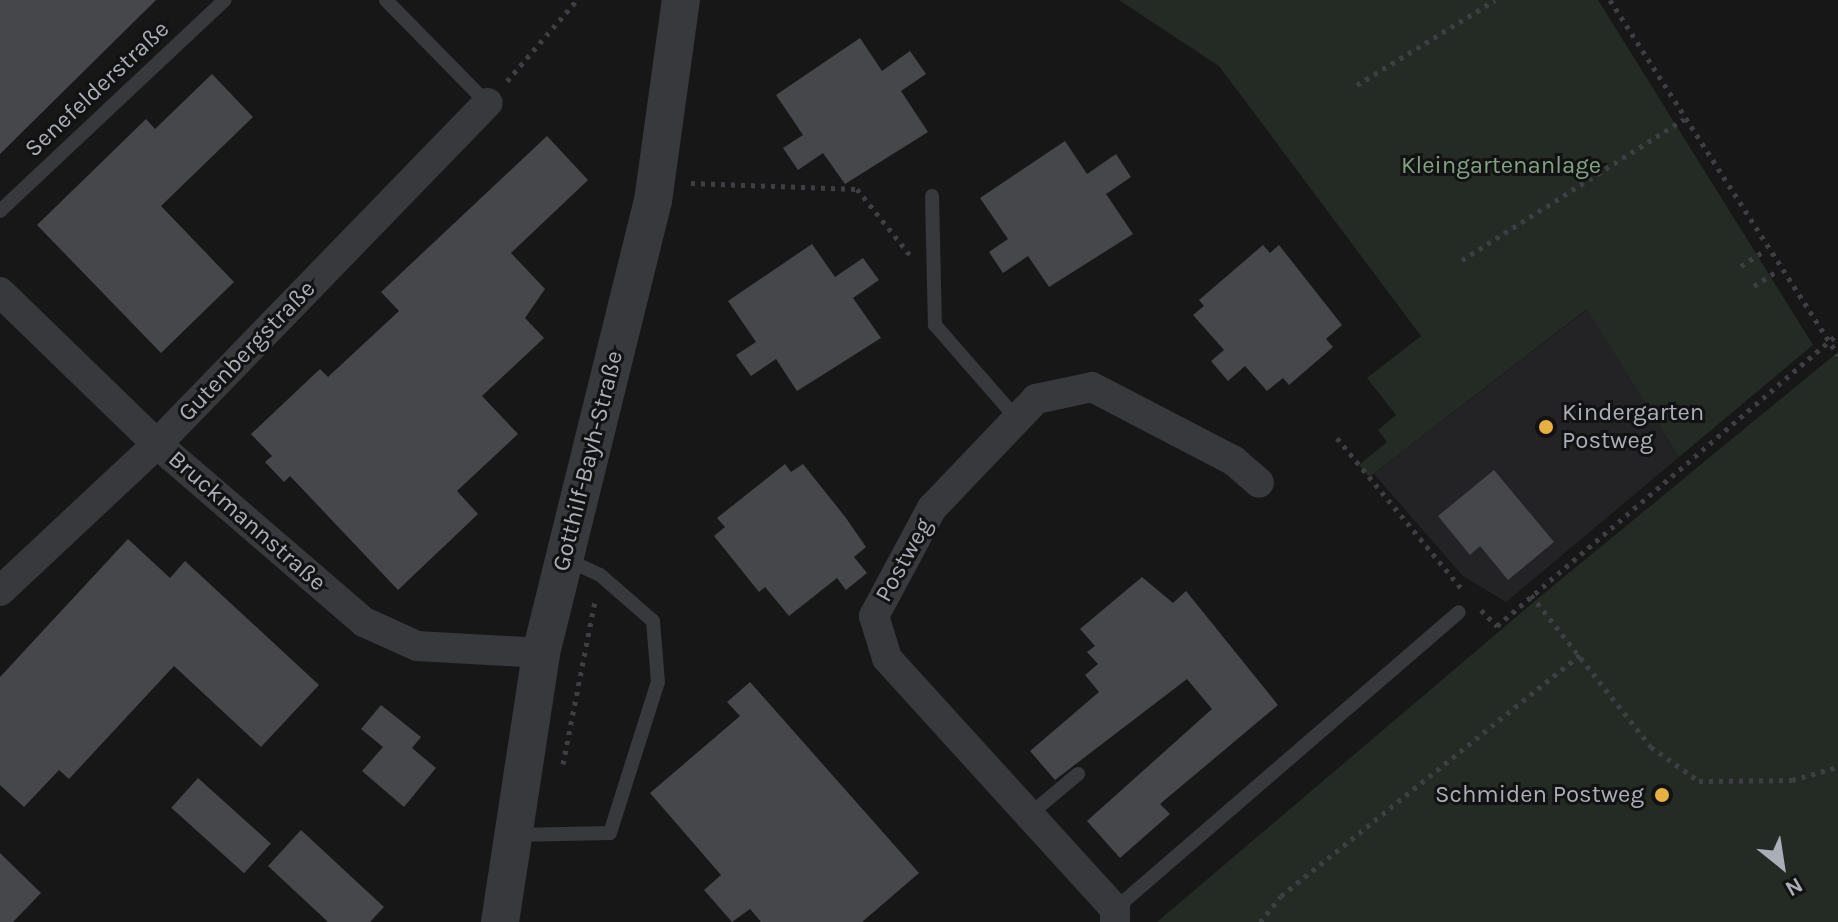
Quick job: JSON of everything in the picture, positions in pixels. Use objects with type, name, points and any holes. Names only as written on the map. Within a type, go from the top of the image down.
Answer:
[{"type":"street","name":"Gotthilf-Bayh-Straße","points":[[500,922],[541,653],[653,201],[681,0]]},
{"type":"street","name":"Gutenbergstraße","points":[[0,591],[157,444],[487,103]]},
{"type":"street","name":"Bruckmannstraße","points":[[0,292],[157,444],[364,622],[417,646],[541,653]]},
{"type":"street","name":"Postweg","points":[[1115,916],[887,658],[874,616],[932,508],[1036,399],[1092,387],[1234,461],[1259,483]]},
{"type":"lane","name":"Senefelderstraße","points":[[0,211],[225,0]]},
{"type":"lane","points":[[386,0],[487,103]]},
{"type":"lane","points":[[932,196],[935,325],[1017,419]]},
{"type":"lane","points":[[513,835],[610,833],[658,682],[653,621],[600,575],[564,559]]},
{"type":"lane","points":[[1115,916],[1459,612]]},
{"type":"lane","points":[[1028,815],[1078,774]]},
{"type":"path","points":[[487,103],[577,0]]},
{"type":"path","points":[[1357,85],[1495,0]]},
{"type":"path","points":[[1610,0],[1826,344],[1838,355]]},
{"type":"path","points":[[1462,260],[1684,119]]},
{"type":"path","points":[[696,183],[857,189],[934,283]]},
{"type":"path","points":[[1741,266],[1766,250]]},
{"type":"path","points":[[1754,286],[1779,270]]},
{"type":"path","points":[[1337,438],[1472,601],[1497,626],[1838,334]]},
{"type":"path","points":[[1531,595],[1558,638],[1582,653],[1651,747],[1699,781],[1792,780],[1838,767]]},
{"type":"path","points":[[1260,922],[1281,896],[1582,653]]},
{"type":"shaded area","name":"Kindergarten Postweg","points":[[1588,309],[1679,457],[1506,602],[1463,576],[1374,474],[1369,477]]},
{"type":"green space","name":"Kleingartenanlage","points":[[1119,0],[1598,0],[1813,345],[1679,457],[1587,309],[1369,477],[1359,465],[1387,442],[1378,430],[1396,415],[1367,378],[1421,336],[1219,66]]},
{"type":"green space","points":[[1838,352],[1838,922],[1157,922],[1542,595]]},
{"type":"building","points":[[0,0],[156,0],[0,154]]},
{"type":"building","points":[[860,38],[882,71],[910,51],[926,74],[901,91],[928,132],[845,184],[823,153],[798,170],[783,148],[803,135],[776,95]]},
{"type":"building","points":[[212,74],[253,117],[161,206],[234,282],[161,353],[37,225],[146,119],[155,129]]},
{"type":"building","points":[[547,136],[588,180],[511,253],[545,289],[525,318],[544,338],[482,396],[518,434],[457,491],[478,514],[398,590],[290,476],[284,482],[265,462],[272,456],[251,434],[320,369],[328,377],[399,311],[381,292]]},
{"type":"building","points":[[1065,141],[1087,174],[1116,154],[1131,177],[1106,194],[1133,234],[1049,287],[1028,256],[1003,273],[989,252],[1008,239],[980,198]]},
{"type":"building","points":[[812,244],[835,277],[863,258],[879,280],[853,298],[881,338],[797,391],[776,359],[751,376],[736,355],[756,342],[728,301]]},
{"type":"building","points":[[1263,245],[1270,253],[1279,245],[1342,325],[1326,339],[1333,347],[1289,385],[1283,378],[1267,391],[1245,366],[1228,381],[1211,361],[1224,350],[1193,315],[1204,306],[1199,300]]},
{"type":"building","points":[[785,464],[791,472],[803,464],[846,518],[866,547],[854,557],[867,573],[846,590],[837,578],[789,616],[765,587],[759,592],[714,536],[725,527],[717,518]]},
{"type":"building","points":[[1494,470],[1554,542],[1508,580],[1480,546],[1470,555],[1438,516]]},
{"type":"building","points":[[128,539],[170,578],[185,561],[319,685],[261,747],[174,666],[69,779],[59,770],[24,807],[0,785],[0,677]]},
{"type":"building","points":[[1142,577],[1173,603],[1186,591],[1278,705],[1160,804],[1170,814],[1120,858],[1087,821],[1212,709],[1187,679],[1055,780],[1030,751],[1099,692],[1085,675],[1098,664],[1087,652],[1095,646],[1080,629]]},
{"type":"building","points":[[750,682],[919,873],[862,922],[761,922],[750,909],[732,922],[704,890],[721,875],[650,793],[740,716],[727,702]]},
{"type":"building","points":[[381,705],[421,737],[412,748],[436,768],[404,807],[362,771],[383,747],[361,729]]},
{"type":"building","points":[[198,778],[271,844],[244,873],[171,808]]},
{"type":"building","points":[[301,830],[384,907],[370,922],[328,922],[268,866]]},
{"type":"building","points":[[0,853],[41,893],[13,922],[0,922]]},
{"type":"place","name":"Kindergarten Postweg","points":[[1546,427]]},
{"type":"place","name":"Schmiden Postweg","points":[[1662,795]]}]
